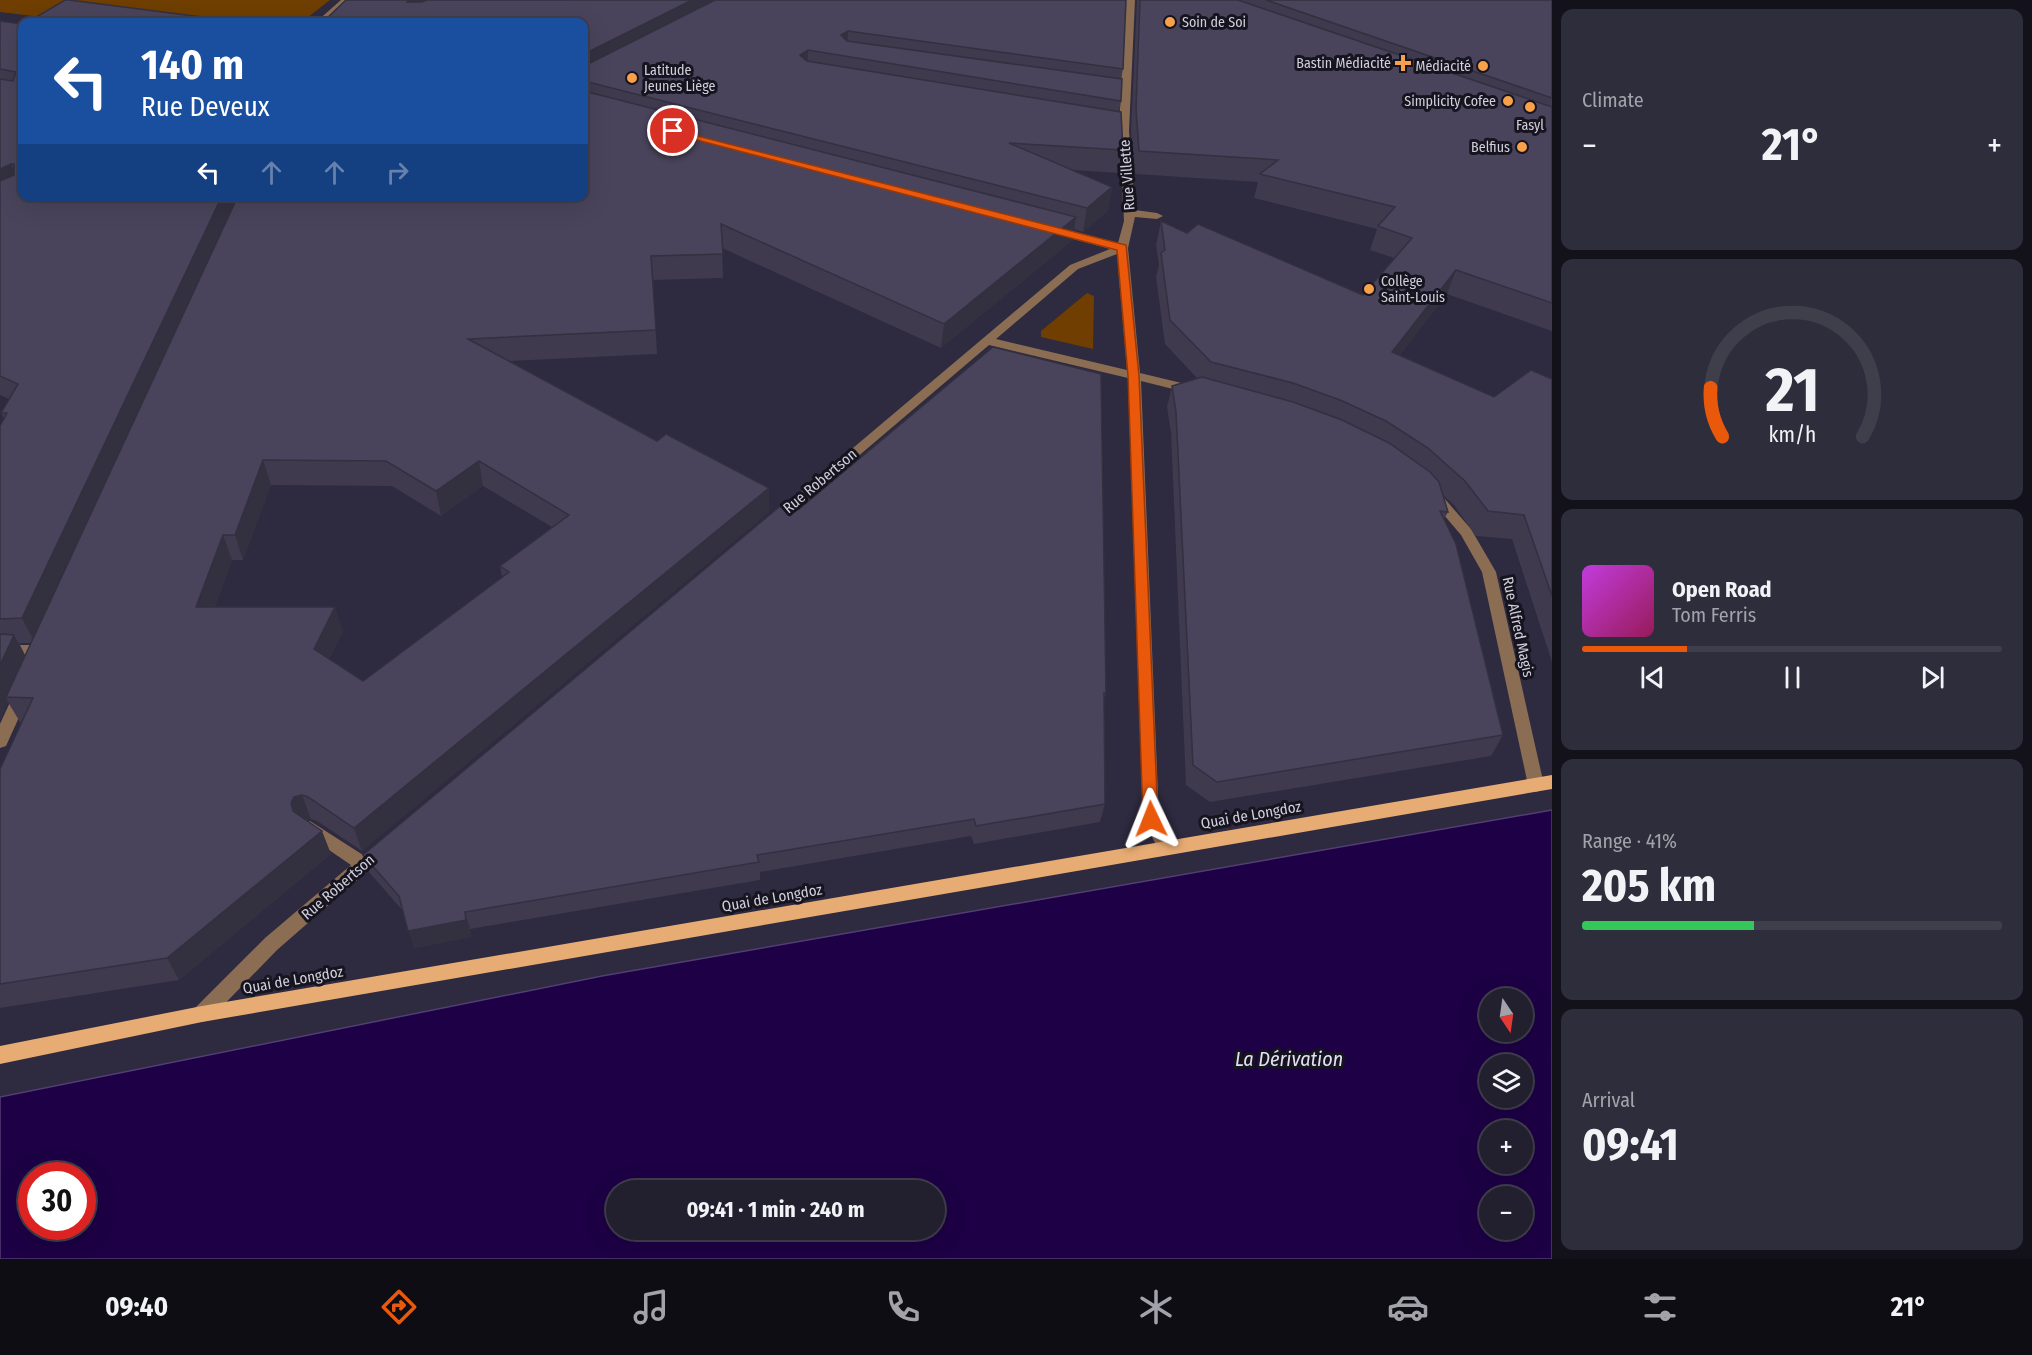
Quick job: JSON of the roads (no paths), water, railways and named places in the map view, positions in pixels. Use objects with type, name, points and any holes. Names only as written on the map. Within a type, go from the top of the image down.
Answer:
[{"type":"main road","name":"Quai de Longdoz","points":[[0,1055],[202,1014],[1547,783]]},
{"type":"street","points":[[325,18],[347,0]]},
{"type":"street","name":"Rue Villette","points":[[1130,0],[1124,131],[1130,221],[1122,248],[1134,376],[1151,819],[1166,848]]},
{"type":"street","points":[[1113,96],[1125,98]]},
{"type":"street","points":[[1112,129],[1124,131]]},
{"type":"street","points":[[1129,213],[1157,216]]},
{"type":"street","points":[[1043,228],[1122,248]]},
{"type":"street","name":"Rue Robertson","points":[[767,526],[1074,267],[1122,248]]},
{"type":"street","points":[[987,341],[1213,395]]},
{"type":"street","name":"Rue Alfred Magis","points":[[1420,484],[1438,498],[1466,532],[1489,572],[1547,783]]},
{"type":"street","points":[[0,651],[42,651]]},
{"type":"street","points":[[0,742],[28,681]]},
{"type":"street","points":[[310,828],[363,864]]},
{"type":"street","name":"Rue Robertson","points":[[202,1014],[271,944],[390,841]]},
{"type":"water","name":"La Dérivation","points":[[1552,810],[1552,1259],[0,1259],[0,1097],[602,976]]},
{"type":"place","name":"Soin de Soi","points":[[1170,22]]},
{"type":"place","name":"Bastin Médiacité","points":[[1403,63]]},
{"type":"place","name":"Médiacité","points":[[1483,66]]},
{"type":"place","name":"Latitude Jeunes Liège","points":[[632,78]]},
{"type":"place","name":"Simplicity Cofee","points":[[1508,101]]},
{"type":"place","name":"Fasyl","points":[[1530,107]]},
{"type":"place","name":"Belfius","points":[[1522,147]]},
{"type":"place","name":"Collège Saint-Louis","points":[[1369,289]]}]
